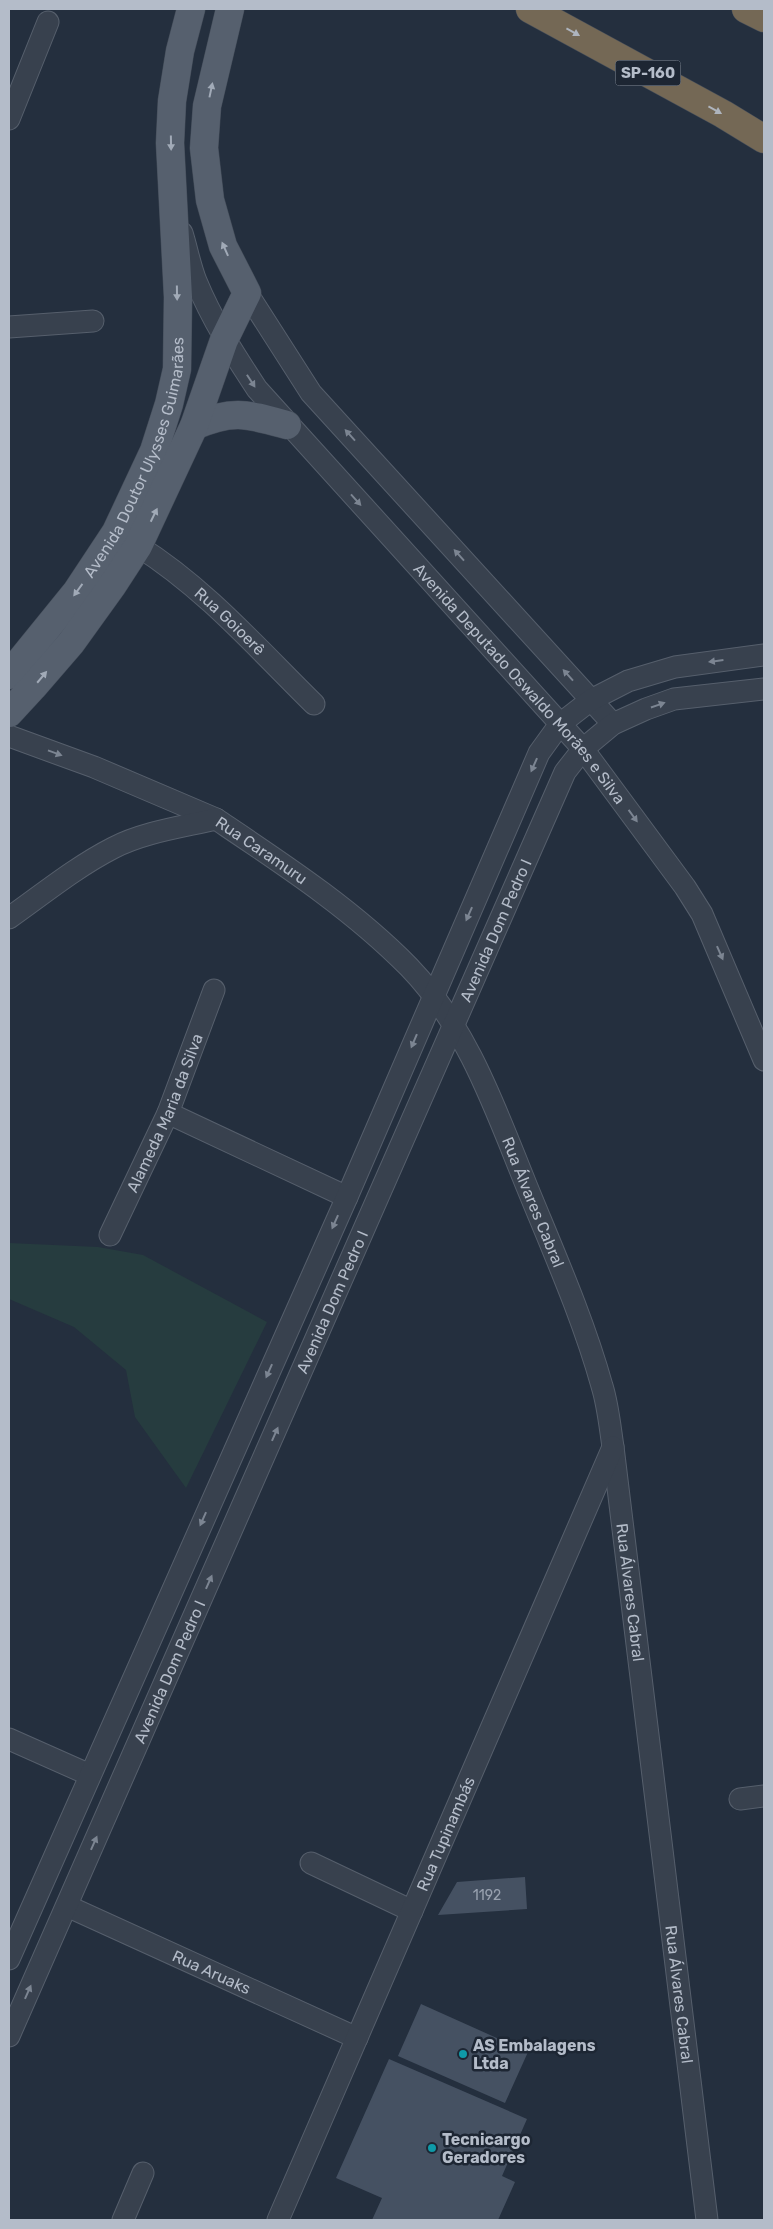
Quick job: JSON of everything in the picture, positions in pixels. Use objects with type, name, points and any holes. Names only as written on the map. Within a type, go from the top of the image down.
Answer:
[{"type":"highway","name":"SP-160","points":[[530,9],[723,114],[764,139]]},
{"type":"highway","points":[[746,9],[764,18]]},
{"type":"main road","name":"Avenida Doutor Ulysses Guimarães","points":[[9,675],[77,592],[116,532],[154,451],[170,404],[177,369],[178,297],[175,209],[170,143],[172,100],[180,50],[191,9]]},
{"type":"main road","points":[[230,9],[207,106],[204,148],[210,200],[223,246],[247,293]]},
{"type":"main road","name":"Avenida Doutor Ulysses Guimarães","points":[[9,713],[71,643],[138,546],[194,426],[224,340],[247,293]]},
{"type":"main road","points":[[194,426],[227,414],[240,414],[287,425]]},
{"type":"street","points":[[9,120],[48,22]]},
{"type":"street","name":"Avenida Doutor Ulysses Guimarães","points":[[175,209],[196,280],[224,340]]},
{"type":"street","points":[[247,293],[311,393],[613,724]]},
{"type":"street","points":[[9,327],[93,321]]},
{"type":"street","name":"Avenida Deputado Oswaldo Morães e Silva","points":[[224,340],[257,389],[287,425],[583,749],[685,887],[702,914],[764,1060]]},
{"type":"street","name":"Rua Goioerê","points":[[138,546],[165,563],[196,588],[314,704]]},
{"type":"street","name":"Avenida Dom Pedro I","points":[[11,1946],[162,1613],[539,753],[560,724],[591,700],[628,681],[675,667],[764,655]]},
{"type":"street","name":"Avenida Dom Pedro I","points":[[9,2036],[565,772],[583,749],[613,724],[646,709],[674,699],[764,688]]},
{"type":"street","points":[[9,736],[94,767],[216,819]]},
{"type":"street","name":"Rua Caramuru","points":[[9,918],[78,868],[115,847],[157,832],[216,819],[290,868],[355,917],[409,968],[434,996]]},
{"type":"street","name":"Alameda Maria da Silva","points":[[110,1235],[168,1113],[214,990]]},
{"type":"street","name":"Rua Álvares Cabral","points":[[434,996],[454,1027],[486,1088],[581,1320],[603,1388],[613,1447],[707,2220]]},
{"type":"street","points":[[168,1113],[346,1197]]},
{"type":"street","name":"Rua Tupinambás","points":[[278,2220],[613,1447]]},
{"type":"street","points":[[162,1613],[190,1625]]},
{"type":"street","points":[[9,1739],[90,1775]]},
{"type":"street","points":[[740,1799],[764,1796]]},
{"type":"street","points":[[311,1863],[412,1911]]},
{"type":"street","name":"Rua Aruaks","points":[[66,1906],[357,2038]]},
{"type":"street","points":[[123,2220],[143,2173]]},
{"type":"green space","points":[[9,1243],[98,1247],[143,1255],[267,1322],[186,1488],[135,1417],[126,1370],[74,1327],[9,1299]]},
{"type":"building","points":[[525,1877],[527,1909],[438,1915],[457,1882]]},
{"type":"building","name":"AS Embalagens Ltda","points":[[421,2004],[528,2052],[505,2103],[398,2056]]},
{"type":"building","name":"Tecnicargo Geradores","points":[[389,2059],[527,2119],[502,2176],[515,2182],[498,2220],[372,2220],[382,2198],[336,2178]]},
{"type":"place","name":"AS Embalagens Ltda","points":[[463,2054]]},
{"type":"place","name":"Tecnicargo Geradores","points":[[432,2148]]}]
